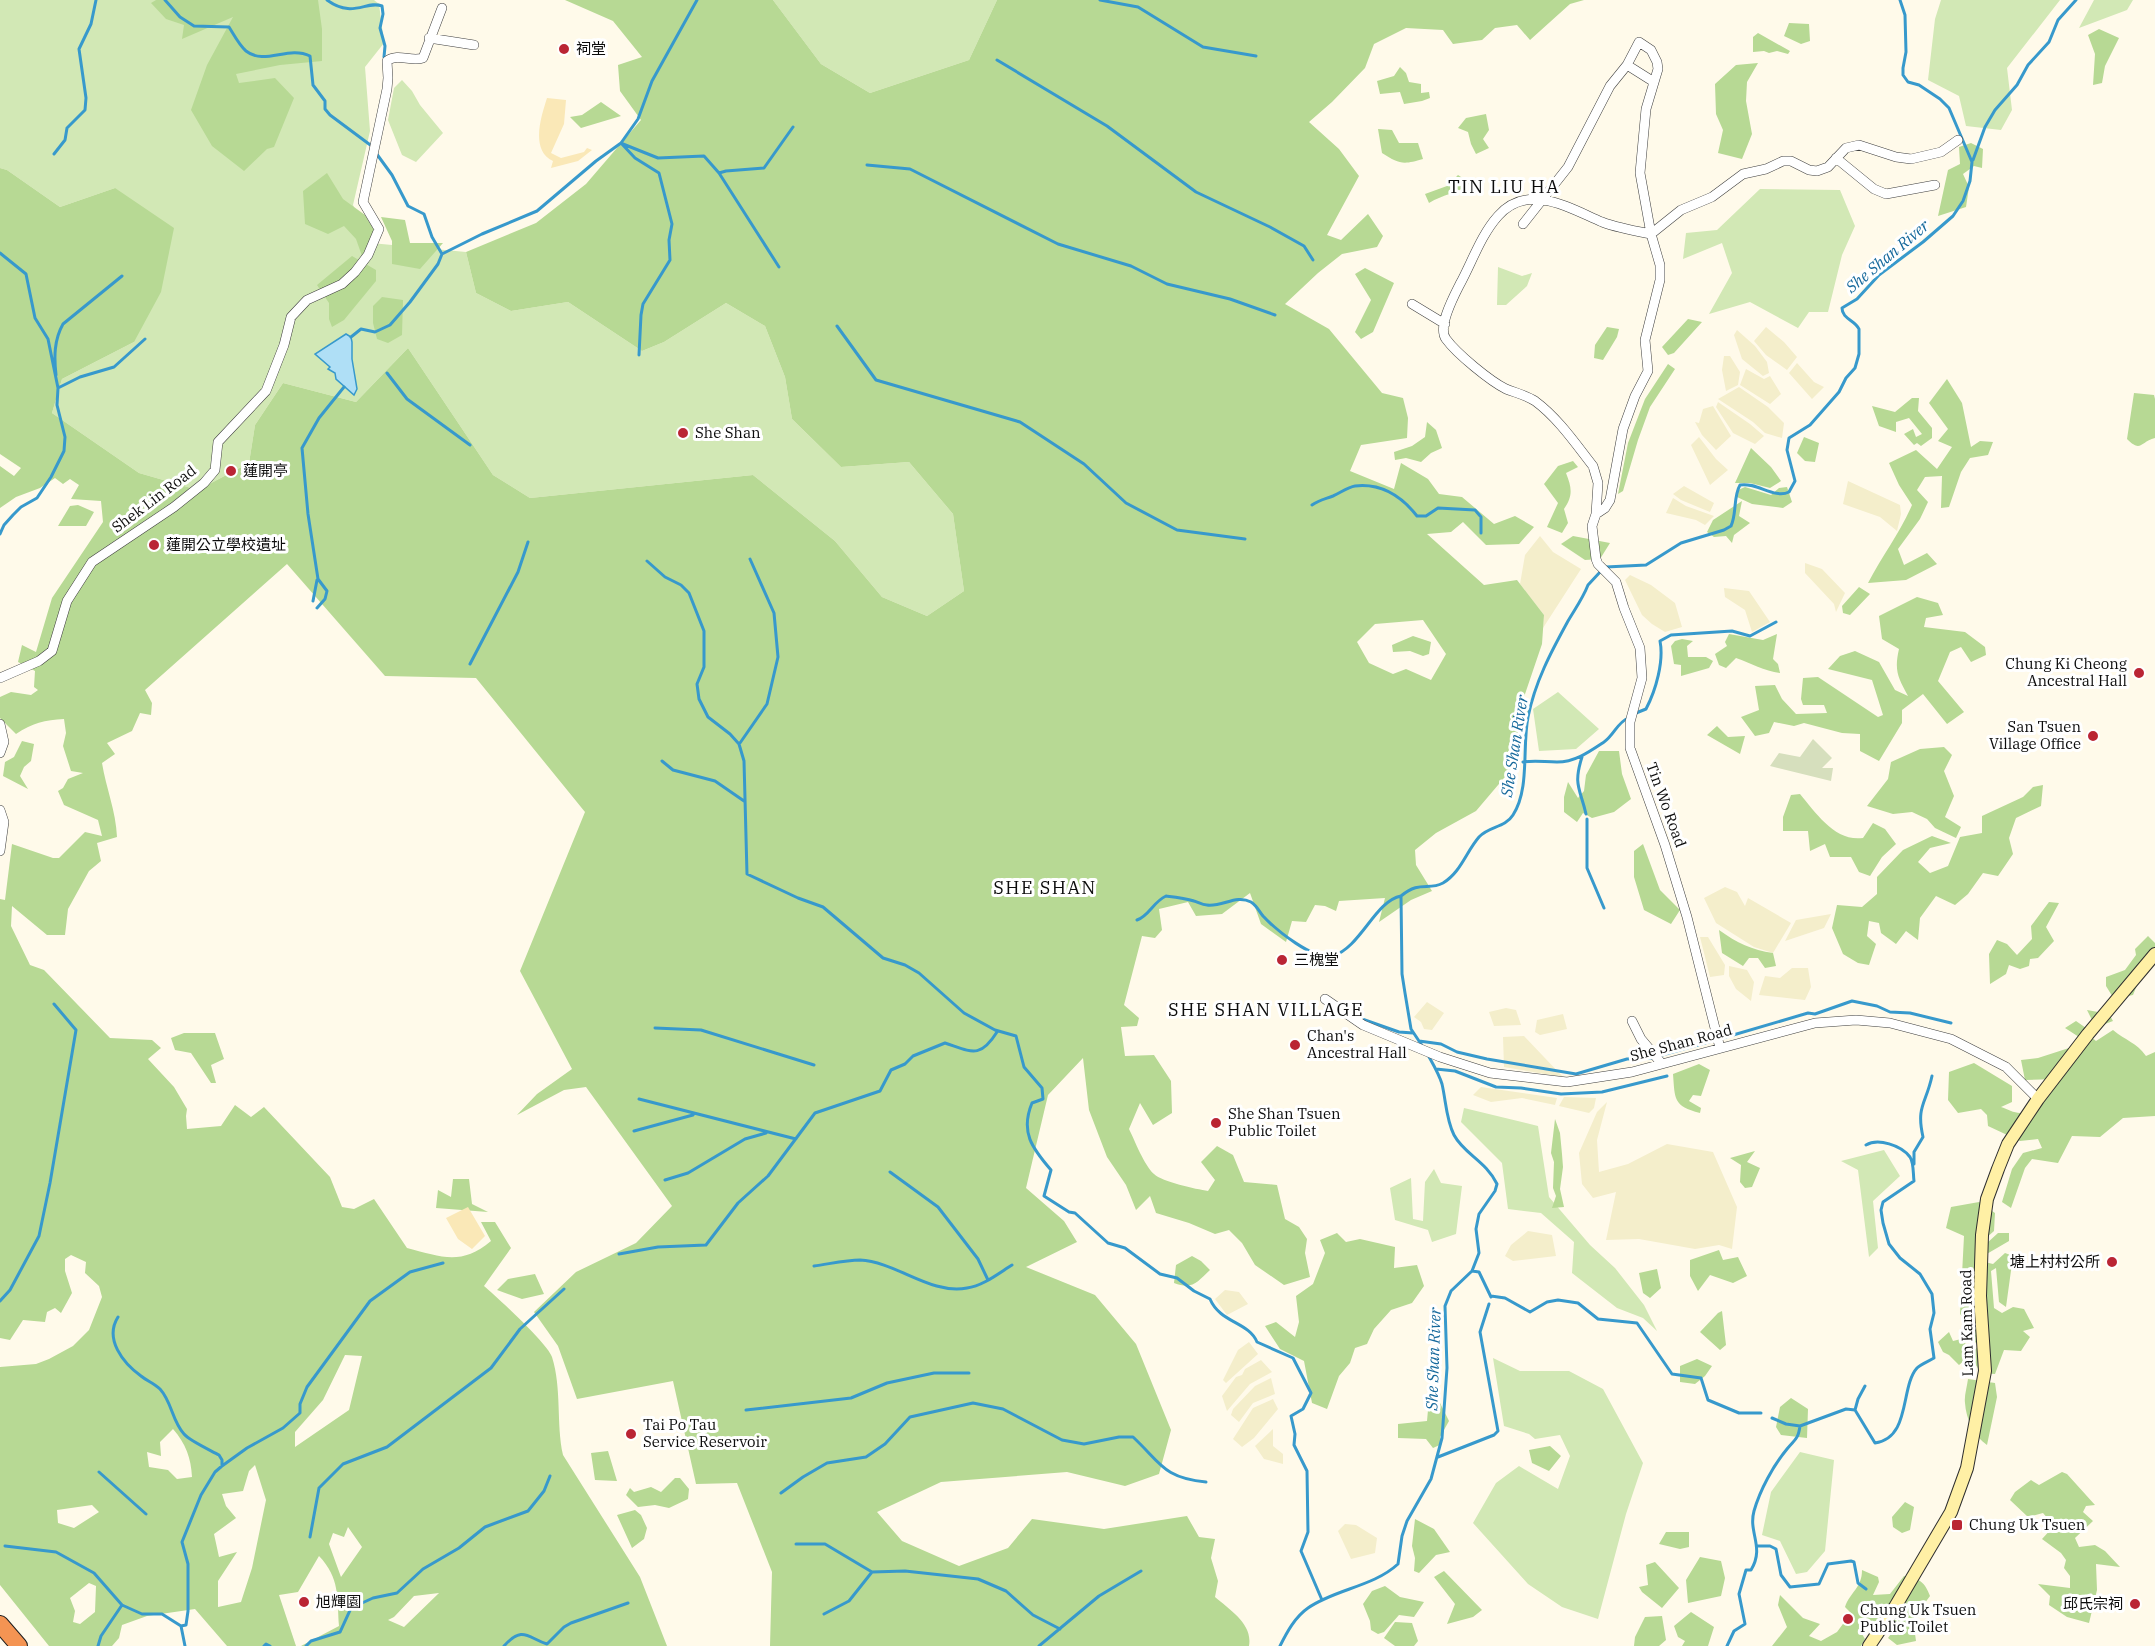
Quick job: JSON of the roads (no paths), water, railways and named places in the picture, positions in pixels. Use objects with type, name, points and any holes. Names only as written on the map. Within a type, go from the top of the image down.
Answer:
[{"type":"highway","points":[[0,1624],[19,1646]]},
{"type":"main road","name":"Lam Kam Road","points":[[1869,1646],[1895,1607],[1951,1512],[1967,1468],[1985,1371],[1980,1296],[1982,1235],[1987,1199],[2008,1144],[2038,1099],[2088,1034],[2155,954]]},
{"type":"street","points":[[442,8],[429,38],[474,45]]},
{"type":"street","name":"Shek Lin Road","points":[[0,678],[39,661],[52,651],[67,601],[92,562],[174,507],[204,483],[214,470],[218,442],[266,392],[291,317],[307,300],[342,284],[368,255],[379,229],[363,202],[387,89],[387,61],[393,58],[406,57],[416,60],[423,58],[427,52],[429,38]]},
{"type":"street","points":[[1523,224],[1568,167],[1610,86],[1627,65],[1639,42],[1645,45],[1651,50],[1657,62],[1657,76],[1646,109],[1641,165],[1660,280],[1645,340],[1648,371],[1635,396],[1623,429],[1610,500],[1603,510],[1596,514]]},
{"type":"street","points":[[1627,65],[1654,82]]},
{"type":"street","points":[[1651,234],[1681,210],[1712,197],[1743,174],[1788,161],[1817,171],[1828,166],[1846,148],[1859,145],[1911,159],[1941,152],[1958,140]]},
{"type":"street","points":[[1836,158],[1874,189],[1886,194],[1935,185]]},
{"type":"street","points":[[1596,514],[1598,483],[1594,468],[1586,457],[1544,408],[1529,397],[1499,385],[1462,356],[1444,336],[1445,324],[1451,301],[1488,231],[1506,207],[1516,202],[1543,199],[1603,222],[1651,234]]},
{"type":"street","points":[[1412,304],[1445,324]]},
{"type":"street","name":"Tin Wo Road","points":[[1596,514],[1592,526],[1598,564],[1611,575],[1618,586],[1623,608],[1641,653],[1641,683],[1630,722],[1629,736],[1632,754],[1674,873],[1720,1048]]},
{"type":"street","points":[[0,724],[4,742],[0,753]]},
{"type":"street","points":[[0,810],[4,822],[0,851]]},
{"type":"street","name":"She Shan Road","points":[[1325,999],[1355,1020],[1440,1057],[1490,1072],[1568,1082],[1611,1077],[1824,1022],[1856,1020],[1890,1023],[1951,1039],[2006,1067],[2038,1099]]},
{"type":"street","points":[[1632,1021],[1641,1039],[1662,1064]]},
{"type":"water","points":[[346,334],[351,337],[352,342],[357,389],[354,395],[336,379],[335,373],[328,369],[330,367],[315,354]]},
{"type":"waterway","points":[[54,154],[65,140],[67,128],[85,110],[86,98],[79,49],[91,24],[96,0]]},
{"type":"waterway","points":[[165,0],[180,17],[194,26],[229,27],[241,46],[253,55],[261,57],[302,53],[310,56],[313,85],[325,101],[325,109],[373,147]]},
{"type":"waterway","points":[[327,0],[352,9],[370,5],[382,6],[380,28],[385,46],[384,57]]},
{"type":"waterway","points":[[351,337],[361,329],[375,332],[390,325],[438,264],[442,254],[537,211],[621,143],[638,119],[652,81],[697,0]]},
{"type":"waterway","points":[[1100,0],[1138,7],[1203,47],[1256,56]]},
{"type":"waterway","name":"She Shan River","points":[[1606,567],[1646,565],[1681,543],[1731,526],[1740,485],[1783,494],[1789,492],[1795,481],[1787,450],[1789,438],[1810,425],[1839,392],[1846,378],[1855,368],[1859,354],[1859,329],[1844,315],[1842,308],[1857,299],[1879,275],[1953,216],[1963,201],[1970,181],[1972,162],[1949,108],[1919,85],[1908,82],[1903,75],[1906,52],[1905,15],[1900,0]]},
{"type":"waterway","points":[[1973,160],[1985,127],[1995,110],[2017,85],[2028,65],[2049,42],[2058,20],[2076,0]]},
{"type":"waterway","points":[[997,60],[1107,126],[1196,192],[1304,246],[1313,260]]},
{"type":"waterway","points":[[623,144],[658,158],[704,156],[719,173],[764,168],[793,127]]},
{"type":"waterway","points":[[621,143],[635,158],[659,173],[672,224],[669,240],[670,260],[643,304],[639,355]]},
{"type":"waterway","points":[[376,153],[392,175],[408,206],[424,214],[432,237],[442,254]]},
{"type":"waterway","points":[[867,165],[910,169],[1058,244],[1131,266],[1167,284],[1230,299],[1275,315]]},
{"type":"waterway","points":[[719,173],[779,267]]},
{"type":"waterway","points":[[0,253],[26,274],[35,318],[48,339],[58,388],[57,405],[65,437],[64,451],[37,498],[21,507],[4,525],[0,534]]},
{"type":"waterway","points":[[56,375],[55,349],[63,324],[122,276]]},
{"type":"waterway","points":[[837,326],[876,380],[1020,422],[1084,464],[1126,503],[1177,530],[1245,539]]},
{"type":"waterway","points":[[58,388],[80,377],[114,367],[145,339]]},
{"type":"waterway","points":[[387,373],[407,399],[470,445]]},
{"type":"waterway","points":[[317,608],[325,599],[327,591],[318,579],[308,514],[302,448],[319,418],[344,387]]},
{"type":"waterway","points":[[1312,505],[1352,487],[1374,487],[1398,497],[1417,516],[1426,516],[1438,508],[1475,510],[1481,517],[1481,533]]},
{"type":"waterway","points":[[470,664],[518,572],[528,542]]},
{"type":"waterway","points":[[740,743],[767,704],[778,657],[774,613],[750,559]]},
{"type":"waterway","points":[[647,561],[665,577],[681,585],[689,593],[704,631],[704,667],[697,684],[699,699],[708,717],[739,744],[744,761],[747,874],[823,907],[883,958],[905,965],[919,973],[964,1013],[995,1030],[1016,1036],[1024,1067],[1042,1088],[1043,1099],[1032,1103],[1027,1123],[1033,1147],[1051,1170],[1044,1196],[1069,1212],[1075,1213],[1108,1243],[1125,1248],[1160,1274],[1177,1278],[1194,1291],[1210,1299],[1220,1313],[1248,1330],[1257,1342],[1293,1358],[1311,1393],[1303,1409],[1291,1416],[1295,1434],[1294,1445],[1307,1471],[1308,1532],[1301,1551],[1322,1600]]},
{"type":"waterway","name":"She Shan River","points":[[1423,1047],[1411,1029],[1402,974],[1401,896],[1413,888],[1443,883],[1459,868],[1483,833],[1506,822],[1513,815],[1522,793],[1526,729],[1539,679],[1588,585],[1601,571]]},
{"type":"waterway","points":[[313,601],[317,580]]},
{"type":"waterway","points":[[1636,713],[1646,709],[1653,693],[1660,666],[1660,641],[1671,635],[1732,631],[1750,636],[1776,622]]},
{"type":"waterway","points":[[1523,762],[1564,762],[1576,758],[1604,742],[1628,718]]},
{"type":"waterway","points":[[1582,757],[1578,780],[1586,814]]},
{"type":"waterway","points":[[662,761],[673,770],[715,781],[744,801]]},
{"type":"waterway","points":[[1587,819],[1587,868],[1604,908]]},
{"type":"waterway","points":[[1137,920],[1166,896],[1187,899],[1203,905],[1240,899],[1251,902],[1269,922],[1296,943],[1316,954],[1333,956],[1352,944],[1383,906],[1401,896]]},
{"type":"waterway","points":[[1723,1038],[1808,1013],[1815,1014],[1852,1001],[1877,1006],[1890,1012],[1910,1013],[1951,1023]]},
{"type":"waterway","points":[[0,1301],[10,1290],[39,1236],[50,1183],[76,1030],[54,1004]]},
{"type":"waterway","points":[[1362,1019],[1399,1032],[1413,1033]]},
{"type":"waterway","points":[[655,1028],[701,1030],[814,1065]]},
{"type":"waterway","points":[[619,1254],[658,1247],[706,1245],[738,1203],[768,1176],[815,1113],[880,1091],[891,1070],[905,1064],[913,1056],[945,1043],[969,1051],[980,1050],[991,1041],[997,1032]]},
{"type":"waterway","points":[[1419,1041],[1441,1044],[1457,1052],[1487,1059],[1576,1074],[1627,1059],[1651,1058]]},
{"type":"waterway","points":[[1662,1055],[1712,1041]]},
{"type":"waterway","name":"She Shan River","points":[[1280,1646],[1295,1620],[1308,1608],[1330,1596],[1377,1578],[1398,1564],[1402,1536],[1407,1521],[1431,1479],[1442,1438],[1447,1368],[1445,1306],[1451,1291],[1472,1271],[1479,1253],[1476,1229],[1479,1214],[1495,1191],[1497,1184],[1487,1169],[1458,1142],[1454,1135],[1442,1084],[1428,1055]]},
{"type":"waterway","points":[[1436,1069],[1455,1071],[1496,1087],[1561,1094],[1602,1092],[1667,1076]]},
{"type":"waterway","points":[[1914,1164],[1914,1152],[1923,1137],[1921,1111],[1932,1076]]},
{"type":"waterway","points":[[639,1099],[796,1139]]},
{"type":"waterway","points":[[634,1131],[693,1115]]},
{"type":"waterway","points":[[665,1180],[688,1173],[745,1139],[766,1133]]},
{"type":"waterway","points":[[1772,1418],[1786,1424],[1800,1426],[1846,1409],[1855,1410],[1875,1443],[1886,1439],[1900,1422],[1912,1376],[1917,1368],[1934,1358],[1930,1329],[1934,1313],[1932,1294],[1920,1274],[1900,1258],[1889,1244],[1881,1210],[1883,1202],[1914,1181],[1913,1165],[1910,1157],[1901,1149],[1877,1142],[1866,1145]]},
{"type":"waterway","points":[[890,1172],[938,1207],[978,1259],[988,1280]]},
{"type":"waterway","points":[[814,1266],[855,1260],[874,1262],[927,1283],[953,1289],[979,1285],[1012,1265]]},
{"type":"waterway","points":[[181,1626],[186,1625],[188,1611],[188,1564],[182,1542],[201,1495],[215,1472],[247,1448],[283,1428],[300,1413],[300,1404],[307,1387],[370,1301],[410,1272],[443,1263]]},
{"type":"waterway","points":[[1472,1271],[1479,1272],[1491,1297]]},
{"type":"waterway","points":[[310,1537],[319,1488],[343,1464],[387,1447],[491,1368],[520,1329],[564,1289]]},
{"type":"waterway","points":[[1491,1296],[1505,1298],[1530,1312],[1547,1302],[1558,1300],[1578,1303],[1598,1319],[1637,1323],[1672,1374],[1701,1378],[1708,1400],[1739,1413],[1761,1413]]},
{"type":"waterway","points":[[1438,1457],[1494,1435],[1498,1431],[1480,1332],[1489,1304]]},
{"type":"waterway","points":[[118,1317],[113,1334],[114,1342],[122,1357],[134,1371],[160,1389],[184,1434],[219,1455],[222,1466]]},
{"type":"waterway","points":[[746,1410],[851,1398],[887,1383],[934,1373],[969,1373]]},
{"type":"waterway","points":[[1855,1410],[1865,1386]]},
{"type":"waterway","points":[[781,1493],[827,1463],[866,1457],[885,1444],[910,1417],[973,1403],[1003,1409],[1062,1440],[1084,1444],[1119,1437],[1133,1437],[1171,1473],[1206,1482]]},
{"type":"waterway","points":[[1727,1646],[1734,1631],[1745,1624],[1739,1594],[1746,1570],[1751,1570],[1757,1554],[1753,1526],[1754,1511],[1763,1487],[1797,1437],[1800,1426]]},
{"type":"waterway","points":[[99,1472],[146,1514]]},
{"type":"waterway","points":[[306,1646],[311,1641],[340,1632],[351,1608],[373,1598],[397,1593],[423,1569],[459,1548],[485,1527],[528,1511],[544,1491],[550,1476]]},
{"type":"waterway","points":[[796,1544],[825,1544],[872,1572]]},
{"type":"waterway","points":[[5,1546],[56,1552],[94,1573],[122,1605]]},
{"type":"waterway","points":[[1757,1546],[1770,1546],[1776,1549],[1781,1575],[1790,1587],[1819,1584],[1828,1564],[1851,1561],[1854,1562],[1858,1583],[1866,1589]]},
{"type":"waterway","points":[[824,1614],[849,1601],[872,1572],[905,1571],[978,1579],[1006,1591],[1033,1615],[1060,1629]]},
{"type":"waterway","points":[[1039,1646],[1099,1596],[1141,1571]]},
{"type":"waterway","points":[[504,1646],[516,1636],[521,1635],[530,1636],[547,1644],[571,1623],[628,1603]]},
{"type":"waterway","points":[[98,1646],[101,1636],[122,1605],[142,1614],[162,1614],[181,1626],[185,1646]]},
{"type":"waterway","points":[[264,1646],[266,1644],[270,1646]]},
{"type":"place","name":"祠堂","points":[[564,49]]},
{"type":"place","name":"She Shan","points":[[683,433]]},
{"type":"place","name":"蓮開亭","points":[[231,471]]},
{"type":"place","name":"蓮開公立學校遺址","points":[[154,545]]},
{"type":"place","name":"Chung Ki Cheong Ancestral Hall","points":[[2139,673]]},
{"type":"place","name":"San Tsuen Village Office","points":[[2093,736]]},
{"type":"place","name":"三槐堂","points":[[1282,960]]},
{"type":"place","name":"Chan's Ancestral Hall","points":[[1295,1045]]},
{"type":"place","name":"She Shan Tsuen Public Toilet","points":[[1216,1123]]},
{"type":"place","name":"塘上村村公所","points":[[2112,1262]]},
{"type":"place","name":"Tai Po Tau Service Reservoir","points":[[631,1434]]},
{"type":"place","name":"Chung Uk Tsuen","points":[[1957,1525]]},
{"type":"place","name":"旭輝園","points":[[304,1602]]},
{"type":"place","name":"邱氏宗祠","points":[[2135,1604]]},
{"type":"place","name":"Chung Uk Tsuen Public Toilet","points":[[1848,1619]]},
{"type":"district","name":"TIN LIU HA","points":[[1504,187]]},
{"type":"district","name":"SHE SHAN","points":[[1045,888]]},
{"type":"district","name":"SHE SHAN VILLAGE","points":[[1266,1010]]}]
